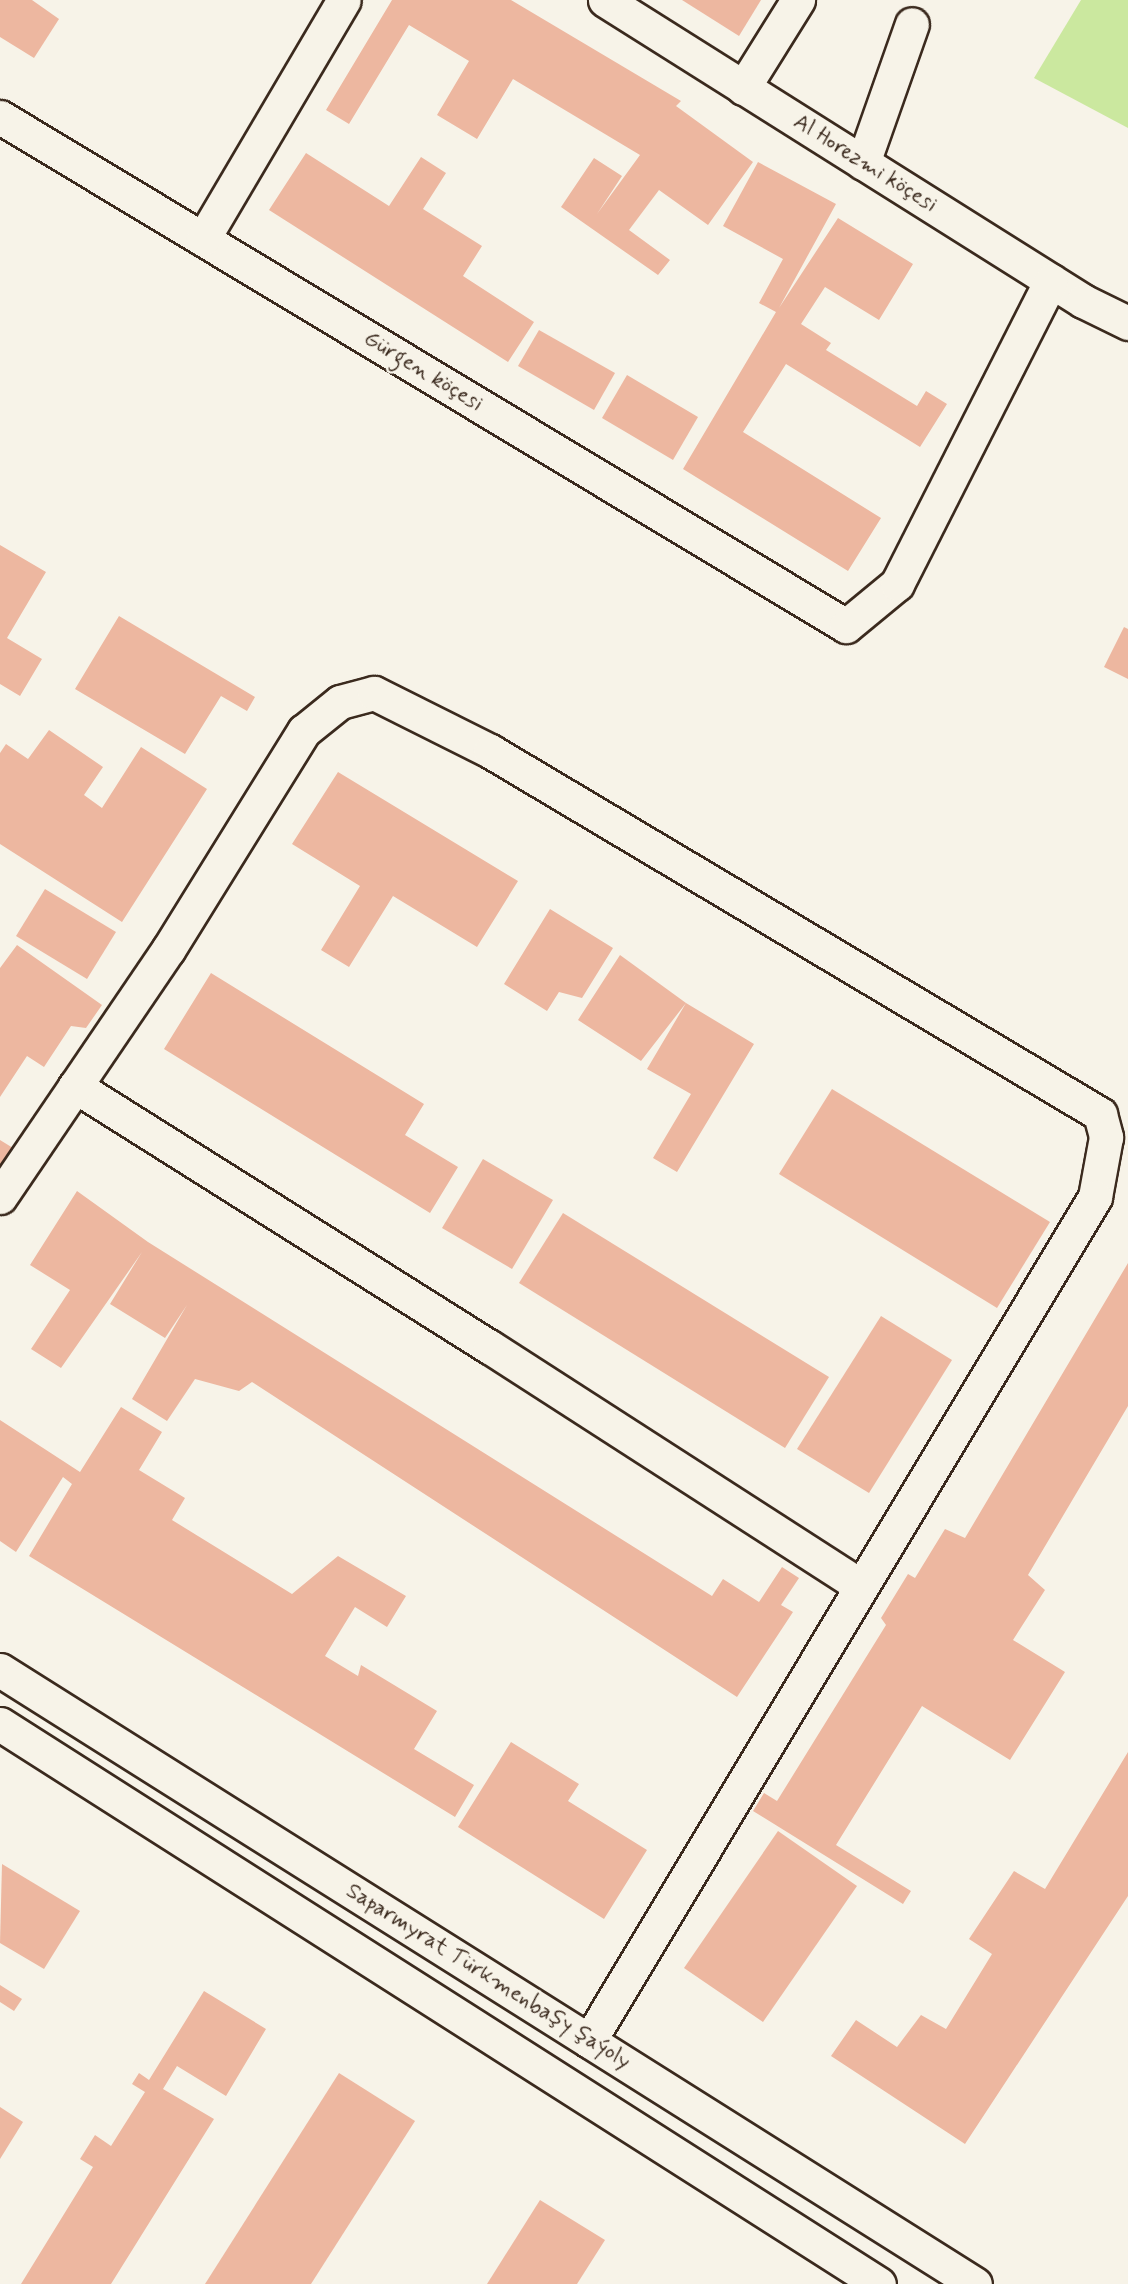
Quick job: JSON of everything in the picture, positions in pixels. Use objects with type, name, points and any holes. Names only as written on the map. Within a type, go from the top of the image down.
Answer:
[{"type":"street","points":[[203,239],[344,0]]},
{"type":"street","name":"Al Horezmi köçesi","points":[[604,0],[1083,301],[1128,323]]},
{"type":"street","points":[[743,87],[798,0]]},
{"type":"street","points":[[863,163],[912,24]]},
{"type":"street","name":"Gürgen köçesi","points":[[0,117],[846,626],[897,584],[1051,281]]},
{"type":"street","points":[[0,1197],[168,950],[304,731],[340,702],[374,693],[490,751],[1100,1114],[1106,1137],[1095,1197],[589,2041]]},
{"type":"street","points":[[75,1086],[490,1347],[860,1586]]},
{"type":"street","name":"Saparmyrat Türkmenbaşy şaýoly","points":[[0,1670],[975,2284]]},
{"type":"street","points":[[0,1724],[879,2284]]},
{"type":"green space","points":[[1081,0],[1128,0],[1128,128],[1034,78]]},
{"type":"building","points":[[0,0],[32,0],[59,19],[34,58],[0,37]]},
{"type":"building","points":[[392,0],[511,0],[681,101],[676,106],[753,162],[708,225],[659,190],[629,230],[670,260],[658,275],[561,207],[594,158],[622,176],[597,214],[640,155],[513,79],[477,139],[437,115],[469,61],[409,25],[349,124],[326,110]]},
{"type":"building","points":[[682,0],[761,0],[739,36]]},
{"type":"building","points":[[306,153],[389,206],[421,157],[446,173],[423,209],[482,246],[463,276],[534,322],[508,362],[269,210]]},
{"type":"building","points":[[758,162],[836,204],[779,308],[838,218],[913,264],[879,320],[825,287],[801,324],[831,343],[826,350],[917,406],[926,391],[947,404],[920,447],[786,364],[743,432],[881,518],[848,571],[683,469],[776,312],[759,303],[783,259],[723,226]]},
{"type":"building","points":[[539,330],[615,373],[594,410],[518,366]]},
{"type":"building","points":[[627,375],[698,417],[673,460],[602,418]]},
{"type":"building","points":[[0,545],[46,572],[7,638],[42,659],[20,696],[0,684]]},
{"type":"building","points":[[119,616],[255,697],[247,711],[221,696],[185,754],[75,689]]},
{"type":"building","points":[[1124,627],[1128,629],[1128,679],[1104,667]]},
{"type":"building","points":[[49,730],[103,767],[84,795],[102,808],[141,747],[207,789],[122,922],[0,844],[0,753],[6,744],[28,759]]},
{"type":"building","points":[[338,772],[518,881],[477,947],[393,896],[349,967],[321,950],[360,886],[292,844]]},
{"type":"building","points":[[45,889],[116,932],[87,979],[16,936]]},
{"type":"building","points":[[550,909],[613,948],[582,998],[559,992],[547,1011],[504,984]]},
{"type":"building","points":[[17,945],[102,1005],[86,1028],[71,1026],[44,1067],[27,1056],[0,1097],[0,968]]},
{"type":"building","points":[[620,955],[686,1003],[641,1061],[578,1020]]},
{"type":"building","points":[[211,973],[424,1104],[405,1135],[458,1167],[430,1213],[164,1049]]},
{"type":"building","points":[[686,1003],[754,1044],[677,1172],[653,1158],[691,1094],[647,1069]]},
{"type":"building","points":[[832,1089],[1050,1222],[997,1308],[779,1174]]},
{"type":"building","points":[[0,1140],[13,1148],[0,1168]]},
{"type":"building","points":[[483,1159],[553,1200],[512,1269],[442,1228]]},
{"type":"building","points":[[77,1191],[148,1242],[712,1596],[723,1579],[759,1602],[782,1567],[799,1578],[781,1605],[793,1612],[737,1697],[252,1382],[239,1391],[195,1379],[167,1421],[132,1399],[187,1305],[165,1338],[110,1304],[142,1252],[61,1368],[31,1349],[70,1290],[30,1265]]},
{"type":"building","points":[[563,1213],[829,1377],[785,1448],[519,1283]]},
{"type":"building","points":[[1128,1263],[1128,1406],[1028,1575],[1045,1590],[1013,1640],[1065,1672],[1010,1760],[922,1706],[836,1845],[911,1891],[903,1904],[753,1811],[764,1793],[777,1801],[886,1625],[881,1618],[908,1574],[915,1578],[945,1529],[965,1538]]},
{"type":"building","points":[[881,1316],[952,1360],[869,1493],[797,1449]]},
{"type":"building","points":[[121,1407],[162,1432],[139,1470],[185,1498],[172,1520],[292,1594],[338,1556],[406,1596],[387,1627],[355,1607],[325,1656],[358,1676],[361,1665],[437,1711],[414,1749],[474,1785],[455,1817],[29,1556],[72,1484],[63,1477],[16,1552],[0,1541],[0,1420],[80,1472]]},
{"type":"building","points":[[511,1742],[579,1784],[568,1801],[647,1850],[604,1919],[458,1827]]},
{"type":"building","points":[[1128,1752],[1128,1896],[965,2144],[831,2056],[856,2020],[897,2047],[921,2015],[946,2029],[992,1954],[969,1939],[1014,1871],[1045,1889]]},
{"type":"building","points":[[778,1831],[857,1886],[763,2022],[684,1968]]},
{"type":"building","points":[[2,1864],[80,1911],[44,1969],[0,1943]]},
{"type":"building","points":[[0,1985],[22,1999],[14,2011],[0,2002]]},
{"type":"building","points":[[204,1991],[266,2029],[226,2096],[177,2066],[163,2089],[214,2119],[111,2284],[21,2284],[93,2167],[80,2159],[95,2135],[111,2146],[145,2092],[132,2084],[139,2073],[149,2080]]},
{"type":"building","points":[[339,2073],[415,2121],[311,2284],[205,2284]]},
{"type":"building","points":[[0,2107],[23,2122],[0,2159]]},
{"type":"building","points":[[540,2200],[605,2240],[577,2284],[487,2284]]}]
